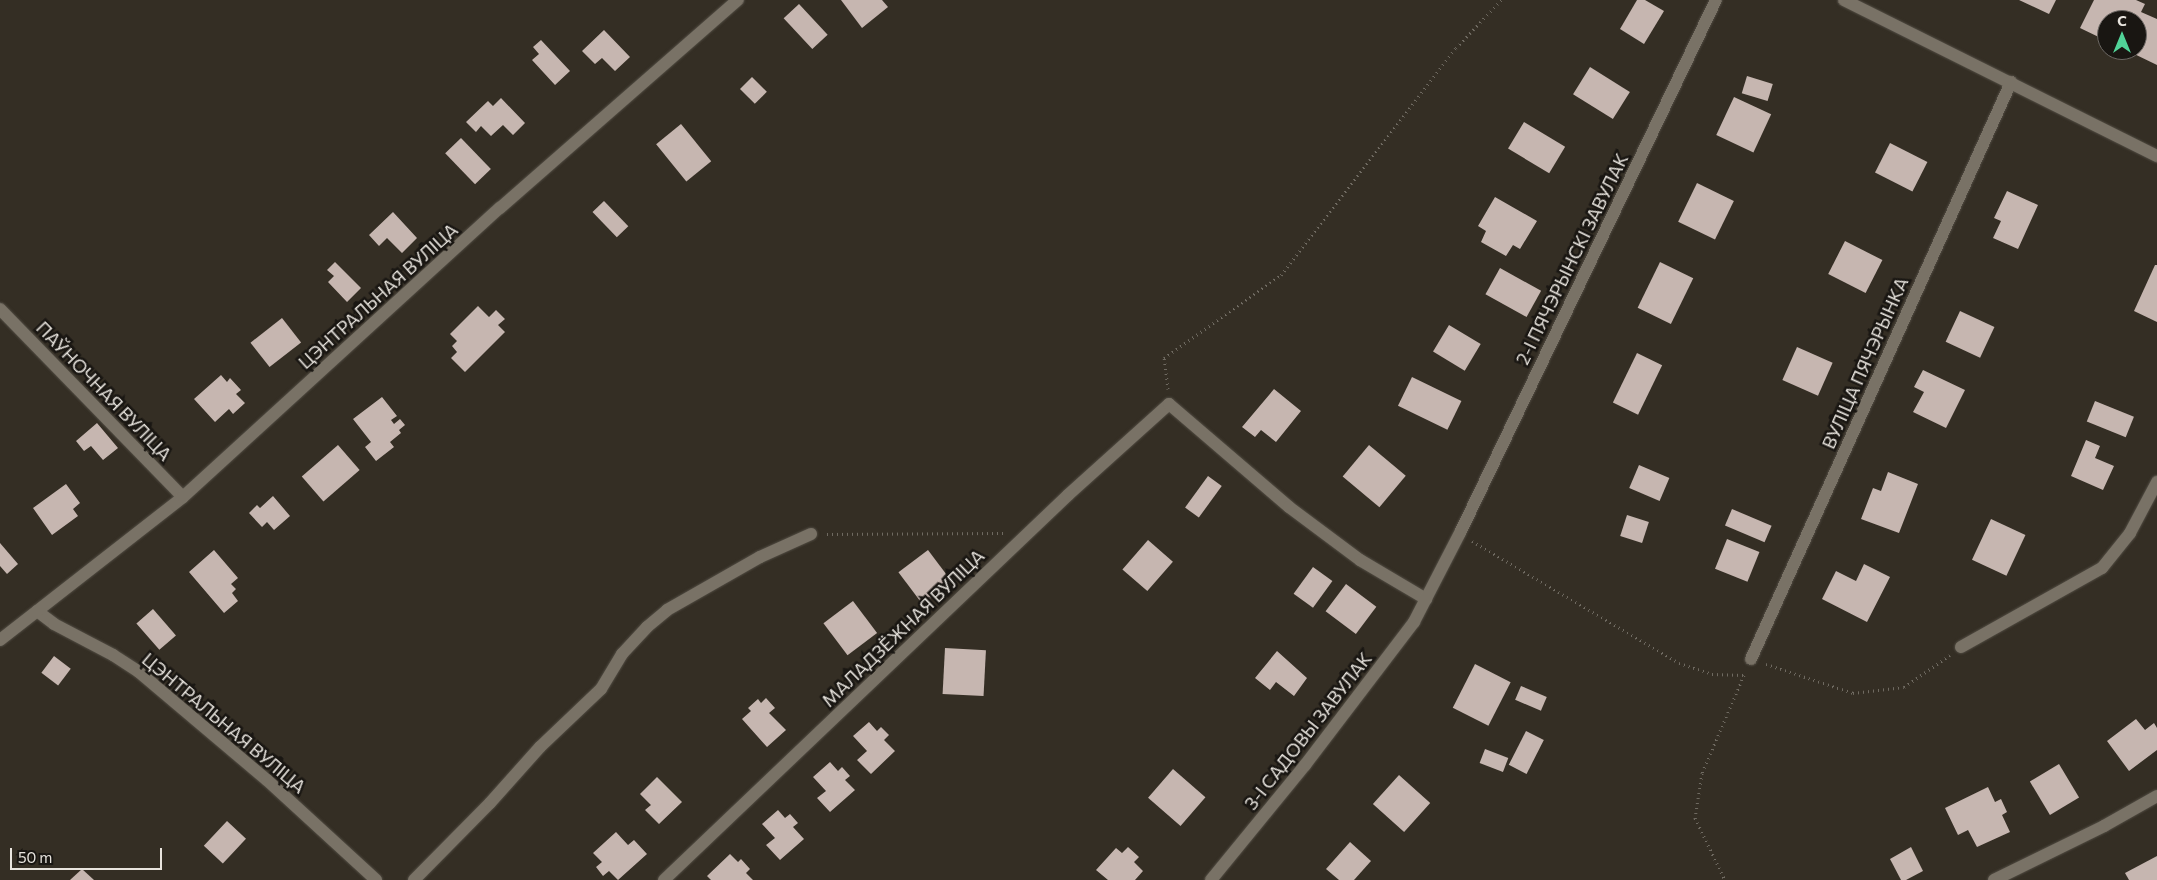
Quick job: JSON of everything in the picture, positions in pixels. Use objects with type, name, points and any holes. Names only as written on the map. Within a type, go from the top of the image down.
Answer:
[{"type":"street","name":"ЦЭНТРАЛЬНАЯ ВУЛІЦА","points":[[0,640],[183,498],[500,208],[738,0]]},
{"type":"street","name":"2-І ПЯЧЭРЫНСКІ ЗАВУЛАК","points":[[1426,599],[1460,534],[1716,0]]},
{"type":"street","points":[[1844,0],[2012,82],[2157,156]]},
{"type":"street","name":"ВУЛІЦА ПЯЧЭРЫНКА","points":[[1751,659],[2012,82]]},
{"type":"street","name":"ПАЎНОЧНАЯ ВУЛІЦА","points":[[0,309],[183,498]]},
{"type":"street","name":"МАЛАДЗЁЖНАЯ ВУЛІЦА","points":[[664,880],[1028,533],[1170,404]]},
{"type":"street","points":[[1170,404],[1289,507],[1360,560],[1426,599]]},
{"type":"street","points":[[1961,647],[2102,568],[2130,533],[2157,482]]},
{"type":"street","points":[[414,880],[490,803],[540,747],[601,689],[622,654],[647,627],[667,610],[760,557],[811,534]]},
{"type":"street","name":"3-І САДОВЫ ЗАВУЛАК","points":[[1211,880],[1305,765],[1388,657],[1414,622],[1426,599]]},
{"type":"street","name":"ЦЭНТРАЛЬНАЯ ВУЛІЦА","points":[[37,611],[54,624],[113,655],[139,672],[267,780],[376,880]]},
{"type":"street","points":[[1994,880],[2104,826],[2157,796]]},
{"type":"path","points":[[1170,404],[1164,358],[1281,276],[1456,48],[1502,0]]},
{"type":"path","points":[[811,534],[1028,533]]},
{"type":"path","points":[[1460,534],[1679,664],[1712,674],[1744,675]]},
{"type":"path","points":[[1725,880],[1695,818],[1702,774],[1751,659],[1853,693],[1904,687],[1961,647]]},
{"type":"building","points":[[841,0],[882,0],[888,7],[862,28]]},
{"type":"building","points":[[1637,0],[1645,0],[1664,11],[1644,44],[1620,29]]},
{"type":"building","points":[[2019,0],[2056,0],[2049,14]]},
{"type":"building","points":[[2094,0],[2136,0],[2145,4],[2142,10],[2097,10],[2097,36],[2080,28]]},
{"type":"building","points":[[799,4],[828,35],[812,49],[784,18]]},
{"type":"building","points":[[2147,15],[2157,19],[2157,65],[2147,60]]},
{"type":"building","points":[[604,30],[630,57],[615,71],[602,58],[595,64],[582,51]]},
{"type":"building","points":[[541,40],[570,71],[555,85],[532,60],[539,54],[533,47]]},
{"type":"building","points":[[1590,67],[1630,92],[1613,119],[1573,94]]},
{"type":"building","points":[[1747,76],[1773,84],[1768,101],[1742,93]]},
{"type":"building","points":[[752,77],[767,92],[755,104],[740,89]]},
{"type":"building","points":[[1734,97],[1771,114],[1753,152],[1716,135]]},
{"type":"building","points":[[501,98],[525,123],[513,135],[503,125],[491,136],[481,126],[476,132],[466,122],[488,101],[493,106]]},
{"type":"building","points":[[1524,122],[1565,147],[1549,173],[1508,149]]},
{"type":"building","points":[[681,124],[711,161],[686,181],[656,144]]},
{"type":"building","points":[[461,138],[491,169],[475,184],[445,153]]},
{"type":"building","points":[[1890,143],[1927,162],[1912,191],[1875,172]]},
{"type":"building","points":[[1697,183],[1734,201],[1715,240],[1678,222]]},
{"type":"building","points":[[2007,191],[2038,205],[2018,249],[1993,238],[2001,221],[1994,218]]},
{"type":"building","points":[[1495,197],[1537,221],[1520,249],[1513,245],[1506,256],[1481,242],[1486,231],[1478,226]]},
{"type":"building","points":[[604,201],[628,226],[617,237],[592,212]]},
{"type":"building","points":[[393,212],[417,238],[402,253],[387,238],[379,246],[369,235]]},
{"type":"building","points":[[1845,241],[1882,260],[1866,293],[1828,274]]},
{"type":"building","points":[[335,262],[361,288],[347,302],[328,282],[334,276],[327,270]]},
{"type":"building","points":[[1660,262],[1693,278],[1671,324],[1638,308]]},
{"type":"building","points":[[2155,265],[2157,265],[2157,322],[2134,311]]},
{"type":"building","points":[[1500,268],[1541,291],[1527,317],[1485,294]]},
{"type":"building","points":[[478,306],[489,317],[496,310],[505,319],[498,325],[505,332],[465,372],[451,358],[457,352],[452,346],[457,341],[450,334]]},
{"type":"building","points":[[1960,311],[1994,327],[1980,358],[1946,342]]},
{"type":"building","points":[[282,318],[301,342],[270,367],[250,343]]},
{"type":"building","points":[[1449,325],[1481,344],[1465,371],[1433,352]]},
{"type":"building","points":[[1797,347],[1833,363],[1818,396],[1782,380]]},
{"type":"building","points":[[1637,353],[1662,365],[1638,415],[1613,402]]},
{"type":"building","points":[[1923,370],[1965,390],[1946,428],[1913,412],[1924,392],[1914,387]]},
{"type":"building","points":[[221,375],[227,382],[230,378],[241,390],[236,394],[245,403],[233,414],[229,409],[215,422],[194,399]]},
{"type":"building","points":[[1412,377],[1461,401],[1447,430],[1398,406]]},
{"type":"building","points":[[1274,389],[1301,411],[1276,442],[1261,430],[1255,437],[1242,427]]},
{"type":"building","points":[[382,397],[397,416],[391,420],[394,424],[400,419],[405,425],[399,430],[401,433],[390,442],[394,447],[376,461],[365,447],[371,442],[353,419]]},
{"type":"building","points":[[2095,401],[2134,417],[2126,437],[2087,421]]},
{"type":"building","points":[[97,423],[118,448],[103,460],[91,446],[84,451],[76,441]]},
{"type":"building","points":[[2086,440],[2100,446],[2095,458],[2114,466],[2103,490],[2071,476]]},
{"type":"building","points":[[338,445],[360,470],[323,501],[302,476]]},
{"type":"building","points":[[1369,445],[1406,476],[1379,507],[1343,476]]},
{"type":"building","points":[[1639,465],[1669,478],[1660,501],[1629,488]]},
{"type":"building","points":[[1888,472],[1918,484],[1899,533],[1861,519],[1873,488],[1881,491]]},
{"type":"building","points":[[1208,476],[1222,486],[1199,518],[1185,508]]},
{"type":"building","points":[[66,484],[80,503],[73,509],[78,516],[52,535],[33,508]]},
{"type":"building","points":[[273,496],[290,516],[274,530],[267,522],[262,527],[249,513],[257,505],[260,508]]},
{"type":"building","points":[[1732,509],[1772,526],[1765,542],[1725,526]]},
{"type":"building","points":[[1627,515],[1649,522],[1642,543],[1620,536]]},
{"type":"building","points":[[1991,519],[2025,535],[2006,576],[1972,560]]},
{"type":"building","points":[[1727,539],[1759,552],[1747,582],[1715,569]]},
{"type":"building","points":[[1148,540],[1173,562],[1147,591],[1122,569]]},
{"type":"building","points":[[0,543],[18,564],[7,574],[0,566]]},
{"type":"building","points":[[214,550],[238,578],[231,584],[236,589],[232,593],[238,601],[224,613],[189,572]]},
{"type":"building","points":[[928,550],[952,582],[923,604],[898,572]]},
{"type":"building","points":[[1864,564],[1890,577],[1867,622],[1822,599],[1836,571],[1856,581]]},
{"type":"building","points":[[1313,567],[1332,581],[1313,608],[1294,594]]},
{"type":"building","points":[[1346,584],[1376,607],[1356,634],[1326,611]]},
{"type":"building","points":[[853,601],[877,633],[848,655],[823,623]]},
{"type":"building","points":[[153,609],[176,635],[159,650],[136,623]]},
{"type":"building","points":[[945,648],[986,650],[984,696],[943,694]]},
{"type":"building","points":[[1277,651],[1307,678],[1294,696],[1276,682],[1270,690],[1255,678]]},
{"type":"building","points":[[54,656],[71,669],[58,685],[41,673]]},
{"type":"building","points":[[1475,664],[1511,682],[1488,726],[1453,708]]},
{"type":"building","points":[[1521,686],[1547,697],[1541,711],[1515,700]]},
{"type":"building","points":[[766,698],[775,708],[769,713],[786,730],[767,747],[742,719],[751,711],[748,708],[758,699],[761,703]]},
{"type":"building","points":[[2136,719],[2145,730],[2154,723],[2157,728],[2157,750],[2129,771],[2107,741]]},
{"type":"building","points":[[869,722],[877,731],[881,727],[889,735],[884,740],[895,751],[871,774],[857,760],[867,751],[853,736]]},
{"type":"building","points":[[1526,731],[1544,740],[1527,774],[1509,765]]},
{"type":"building","points":[[1485,749],[1508,758],[1503,772],[1480,763]]},
{"type":"building","points":[[830,762],[838,771],[842,767],[850,776],[845,780],[855,790],[830,812],[817,798],[826,791],[813,777]]},
{"type":"building","points":[[2059,764],[2079,797],[2050,815],[2030,782]]},
{"type":"building","points":[[1173,769],[1205,797],[1181,826],[1148,798]]},
{"type":"building","points":[[1399,775],[1430,803],[1404,832],[1373,804]]},
{"type":"building","points":[[657,777],[682,802],[659,824],[645,810],[651,805],[640,794]]},
{"type":"building","points":[[1988,787],[1995,802],[2001,799],[2007,812],[2002,815],[2010,832],[1977,847],[1968,830],[1958,835],[1945,808]]},
{"type":"building","points":[[778,810],[785,818],[790,814],[798,823],[793,827],[804,839],[780,860],[766,845],[775,838],[762,824]]},
{"type":"building","points":[[227,821],[246,839],[223,864],[204,846]]},
{"type":"building","points":[[616,832],[628,845],[634,840],[647,854],[618,880],[609,871],[603,876],[596,867],[602,862],[593,853]]},
{"type":"building","points":[[1350,842],[1371,861],[1354,880],[1339,880],[1326,869]]},
{"type":"building","points":[[1128,847],[1139,857],[1134,862],[1143,871],[1135,880],[1108,880],[1096,870],[1116,848],[1122,853]]},
{"type":"building","points":[[1911,847],[1923,871],[1906,880],[1901,880],[1890,859]]},
{"type":"building","points":[[730,854],[738,862],[741,859],[750,869],[746,873],[753,880],[711,880],[707,876]]},
{"type":"building","points":[[2157,856],[2157,880],[2129,880],[2125,873]]},
{"type":"building","points":[[82,869],[94,880],[70,880]]}]
